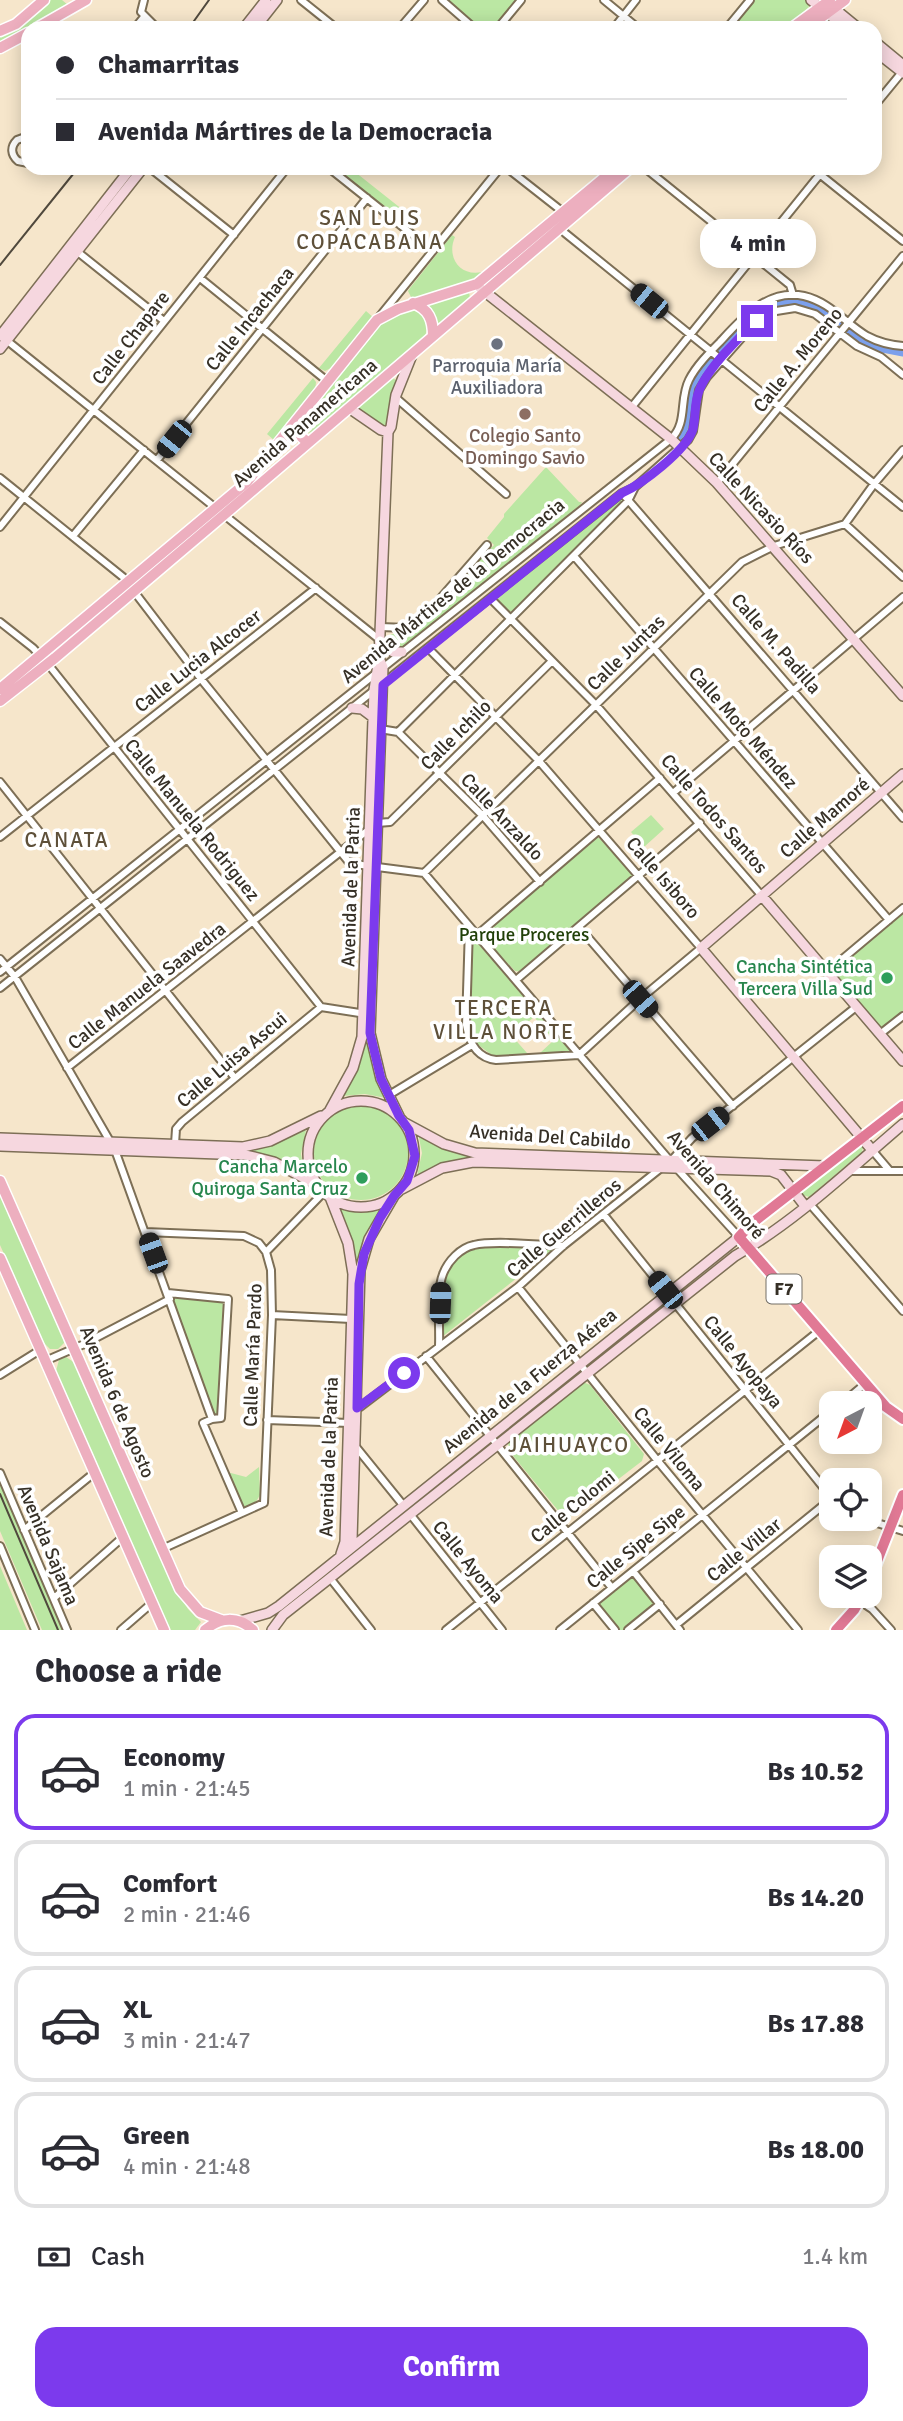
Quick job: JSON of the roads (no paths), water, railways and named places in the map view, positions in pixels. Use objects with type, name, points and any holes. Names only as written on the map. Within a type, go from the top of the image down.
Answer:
[{"type":"highway","name":"Avenida de la Fuerza Aérea","points":[[739,1237],[751,1224],[903,1106]]},
{"type":"highway","name":"Avenida Chimoré","points":[[739,1237],[865,1384],[886,1407],[903,1419]]},
{"type":"highway","points":[[882,1547],[903,1495]]},
{"type":"highway","points":[[836,1630],[853,1608]]},
{"type":"main road","points":[[0,31],[16,24],[44,0]]},
{"type":"main road","points":[[73,0],[85,0]]},
{"type":"main road","points":[[49,21],[85,0]]},
{"type":"main road","points":[[250,21],[266,0]]},
{"type":"main road","points":[[260,21],[277,0]]},
{"type":"main road","points":[[802,21],[824,4],[845,0]]},
{"type":"main road","points":[[812,21],[824,4]]},
{"type":"main road","points":[[824,4],[840,21]]},
{"type":"main road","points":[[824,4],[848,21]]},
{"type":"main road","points":[[0,48],[21,37]]},
{"type":"main road","points":[[882,49],[903,70]]},
{"type":"main road","points":[[882,56],[903,70]]},
{"type":"main road","points":[[73,249],[126,175]]},
{"type":"main road","points":[[0,349],[2,337],[137,175]]},
{"type":"main road","name":"Avenida Panamericana","points":[[0,701],[221,511],[308,443],[433,336],[481,289],[567,216],[609,175]]},
{"type":"main road","name":"Avenida Panamericana","points":[[567,216],[621,175]]},
{"type":"main road","name":"Avenida Panamericana","points":[[221,511],[377,320],[413,303],[481,289]]},
{"type":"main road","name":"Calle Nicasio Ríos","points":[[481,289],[681,448],[774,546],[903,695]]},
{"type":"main road","points":[[413,303],[426,311],[432,319],[433,336]]},
{"type":"main road","name":"Avenida de la Patria","points":[[327,1112],[353,1068],[367,1014],[388,432],[396,397],[412,354]]},
{"type":"main road","points":[[349,408],[388,432]]},
{"type":"main road","points":[[291,427],[308,443]]},
{"type":"main road","points":[[380,642],[390,651],[402,652]]},
{"type":"main road","name":"Avenida Panamericana","points":[[0,689],[45,660]]},
{"type":"main road","name":"Avenida de la Patria","points":[[378,729],[374,718],[379,688],[375,674],[381,662]]},
{"type":"main road","points":[[352,708],[362,709],[374,718]]},
{"type":"main road","name":"Calle Mamoré","points":[[701,948],[903,774]]},
{"type":"main road","name":"Calle Todos Santos","points":[[762,896],[903,1060]]},
{"type":"main road","name":"Calle Isiboro","points":[[701,948],[862,1137]]},
{"type":"main road","name":"Avenida de la Patria","points":[[367,1014],[376,1063],[402,1119]]},
{"type":"main road","points":[[0,1138],[113,1146],[246,1155],[274,1162],[345,1205],[362,1207],[378,1205],[402,1189],[411,1174],[415,1156],[412,1138],[402,1119],[380,1104],[370,1101],[347,1102],[287,1134],[243,1147],[174,1144],[113,1146],[0,1146]]},
{"type":"main road","points":[[324,1192],[309,1166],[309,1143],[318,1122],[327,1112]]},
{"type":"main road","name":"Avenida Del Cabildo","points":[[402,1119],[444,1144],[475,1153],[777,1172],[807,1204]]},
{"type":"main road","name":"Avenida de la Fuerza Aérea","points":[[272,1630],[283,1615],[675,1303],[807,1204],[903,1124]]},
{"type":"main road","points":[[862,1137],[872,1150]]},
{"type":"main road","name":"Avenida Del Cabildo","points":[[402,1189],[442,1168],[473,1162],[662,1168],[675,1165],[825,1166]]},
{"type":"main road","name":"Avenida 6 de Agosto","points":[[0,1181],[186,1599],[200,1612],[221,1620]]},
{"type":"main road","name":"Avenida de la Patria","points":[[324,1192],[344,1231],[351,1253],[353,1408]]},
{"type":"main road","name":"Avenida de la Patria","points":[[346,1565],[360,1270],[369,1239],[394,1196]]},
{"type":"main road","name":"Avenida de la Fuerza Aérea","points":[[240,1621],[268,1613],[279,1606],[739,1237]]},
{"type":"main road","points":[[0,1258],[163,1629]]},
{"type":"main road","name":"Avenida de la Patria","points":[[345,1552],[352,1531],[355,1447],[352,1423]]},
{"type":"main road","points":[[352,1531],[358,1536],[366,1535]]},
{"type":"main road","points":[[205,1630],[221,1620],[240,1621],[253,1630]]},
{"type":"street","points":[[144,0],[141,12],[149,21]]},
{"type":"street","points":[[301,0],[327,21]]},
{"type":"street","points":[[407,21],[424,0]]},
{"type":"street","points":[[442,0],[466,21]]},
{"type":"street","points":[[504,21],[521,0]]},
{"type":"street","points":[[604,0],[629,21]]},
{"type":"street","points":[[619,21],[636,0]]},
{"type":"street","points":[[733,21],[750,0]]},
{"type":"street","points":[[141,21],[144,17]]},
{"type":"street","points":[[882,96],[903,70]]},
{"type":"street","points":[[21,139],[12,149],[15,158],[21,162]]},
{"type":"street","points":[[159,175],[233,235]]},
{"type":"street","name":"Calle Chapare","points":[[0,527],[281,175]]},
{"type":"street","points":[[338,175],[433,251]]},
{"type":"street","points":[[377,320],[494,175]]},
{"type":"street","points":[[516,175],[567,216]]},
{"type":"street","points":[[654,175],[790,285],[793,295]]},
{"type":"street","points":[[631,408],[819,175]]},
{"type":"street","points":[[821,175],[903,242]]},
{"type":"street","name":"Calle Incachaca","points":[[157,460],[367,198]]},
{"type":"street","points":[[558,224],[903,507]]},
{"type":"street","points":[[73,249],[164,321]]},
{"type":"street","name":"Calle A. Moreno","points":[[717,483],[903,257]]},
{"type":"street","points":[[200,278],[327,381]]},
{"type":"street","points":[[400,292],[406,301],[413,303]]},
{"type":"street","points":[[671,439],[680,429],[685,391],[690,379],[712,351],[753,309],[766,301],[793,295],[816,299],[869,337],[903,346]]},
{"type":"street","name":"Avenida Mártires de la Democracia","points":[[0,988],[681,448],[692,430],[699,390],[722,359],[757,321],[770,312],[783,309],[808,311],[822,318],[858,346],[881,357],[903,375]]},
{"type":"street","points":[[2,337],[221,511],[380,642]]},
{"type":"street","points":[[396,397],[506,494]]},
{"type":"street","name":"Avenida Mártires de la Democracia","points":[[381,662],[402,652],[671,439]]},
{"type":"street","points":[[73,536],[144,450]]},
{"type":"street","points":[[903,450],[845,524],[903,577]]},
{"type":"street","points":[[0,478],[123,577],[201,679],[341,852],[354,864],[424,873]]},
{"type":"street","points":[[378,729],[398,732],[628,501],[635,487]]},
{"type":"street","name":"Calle M. Padilla","points":[[622,493],[903,818]]},
{"type":"street","name":"Calle Juntas","points":[[424,873],[742,562],[774,546],[845,524]]},
{"type":"street","points":[[380,627],[408,628],[418,624],[486,545]]},
{"type":"street","name":"Calle Moto Méndez","points":[[574,556],[889,920]]},
{"type":"street","name":"Calle Lucia Alcocer","points":[[0,837],[316,588]]},
{"type":"street","points":[[673,793],[903,597]]},
{"type":"street","name":"Calle Todos Santos","points":[[491,599],[596,705],[762,896]]},
{"type":"street","name":"Calle Manuela Rodriguez","points":[[0,622],[45,660],[321,1007]]},
{"type":"street","name":"Calle Isiboro","points":[[429,649],[539,761],[701,948]]},
{"type":"street","name":"Calle Ichilo","points":[[374,826],[390,822],[552,661]]},
{"type":"street","name":"Avenida Mártires de la Democracia","points":[[0,972],[375,674]]},
{"type":"street","name":"Calle Anzaldo","points":[[398,732],[484,817],[540,882]]},
{"type":"street","points":[[477,935],[660,778]]},
{"type":"street","points":[[0,782],[234,1077]]},
{"type":"street","points":[[516,981],[700,823]]},
{"type":"street","name":"Calle Manuela Saavedra","points":[[67,1068],[374,826]]},
{"type":"street","name":"Avenida Chimoré","points":[[424,873],[739,1237]]},
{"type":"street","points":[[827,972],[903,908]]},
{"type":"street","points":[[469,925],[466,1025],[472,1045],[480,1054],[496,1060],[579,1055]]},
{"type":"street","points":[[579,927],[733,1106]]},
{"type":"street","name":"Calle Mamoré","points":[[579,1055],[701,948]]},
{"type":"street","points":[[0,960],[15,977],[113,1146],[212,1419]]},
{"type":"street","points":[[321,1007],[367,1014]]},
{"type":"street","name":"Calle Luisa Ascui","points":[[174,1144],[176,1129],[182,1122],[321,1007]]},
{"type":"street","points":[[675,1165],[692,1138],[856,1007]]},
{"type":"street","points":[[880,1034],[903,1016]]},
{"type":"street","points":[[390,1095],[472,1045]]},
{"type":"street","points":[[872,1150],[891,1171]]},
{"type":"street","name":"Calle Guerrilleros","points":[[353,1408],[518,1287],[563,1245],[662,1168]]},
{"type":"street","points":[[848,1171],[903,1171]]},
{"type":"street","points":[[145,1232],[244,1236],[259,1243],[266,1252],[324,1192]]},
{"type":"street","points":[[807,1204],[903,1311]]},
{"type":"street","name":"Calle Ayopaya","points":[[604,1215],[819,1483]]},
{"type":"street","points":[[439,1346],[441,1282],[447,1266],[455,1256],[464,1249],[481,1244],[563,1245]]},
{"type":"street","name":"Calle María Pardo","points":[[242,1513],[264,1503],[272,1315],[271,1270],[266,1252]]},
{"type":"street","name":"Calle Viloma","points":[[518,1287],[798,1630]]},
{"type":"street","points":[[45,1361],[75,1348],[169,1296],[228,1299],[221,1418],[203,1423],[242,1513],[162,1549]]},
{"type":"street","points":[[272,1315],[351,1319]]},
{"type":"street","name":"Calle Colomi","points":[[446,1630],[819,1331]]},
{"type":"street","points":[[0,1374],[40,1350]]},
{"type":"street","points":[[426,1356],[612,1588]]},
{"type":"street","points":[[857,1391],[865,1384]]},
{"type":"street","points":[[267,1420],[352,1423]]},
{"type":"street","name":"Calle Sipe Sipe","points":[[560,1630],[819,1421]]},
{"type":"street","points":[[355,1447],[403,1505]]},
{"type":"street","name":"Avenida Sajama","points":[[0,1473],[67,1630]]},
{"type":"street","points":[[24,1530],[94,1473]]},
{"type":"street","name":"Calle Villar","points":[[678,1627],[819,1508]]},
{"type":"street","name":"Calle Ayoma","points":[[410,1514],[502,1630]]},
{"type":"street","points":[[882,1526],[903,1531]]},
{"type":"street","points":[[54,1598],[122,1538]]},
{"type":"street","points":[[0,1546],[35,1630]]},
{"type":"street","points":[[633,1571],[678,1627]]},
{"type":"street","points":[[330,1578],[371,1630]]},
{"type":"street","points":[[593,1602],[615,1630]]},
{"type":"street","points":[[121,1630],[152,1604]]},
{"type":"street","points":[[628,1630],[660,1604]]},
{"type":"street","points":[[871,1608],[891,1630]]},
{"type":"waterway","points":[[721,351],[761,312],[788,301],[804,302],[839,322]]},
{"type":"waterway","points":[[850,332],[872,347],[903,353]]},
{"type":"waterway","points":[[680,439],[693,389],[712,361]]},
{"type":"tram line","points":[[194,21],[209,0]]},
{"type":"tram line","points":[[0,265],[72,175]]},
{"type":"tram line","points":[[0,1494],[58,1630]]},
{"type":"place","name":"Parroquia María Auxiliadora","points":[[497,344]]},
{"type":"place","name":"Colegio Santo Domingo Savio","points":[[525,414]]},
{"type":"place","name":"Cancha Sintética Tercera Villa Sud","points":[[887,978]]},
{"type":"place","name":"Cancha Marcelo Quiroga Santa Cruz","points":[[362,1178]]},
{"type":"district","name":"SAN LUIS COPACABANA","points":[[370,230]]},
{"type":"district","name":"CANATA","points":[[67,840]]},
{"type":"district","name":"TERCERA VILLA NORTE","points":[[504,1020]]},
{"type":"district","name":"JAIHUAYCO","points":[[569,1445]]},
{"type":"park label","name":"Parque Proceres","points":[[524,935]]}]
